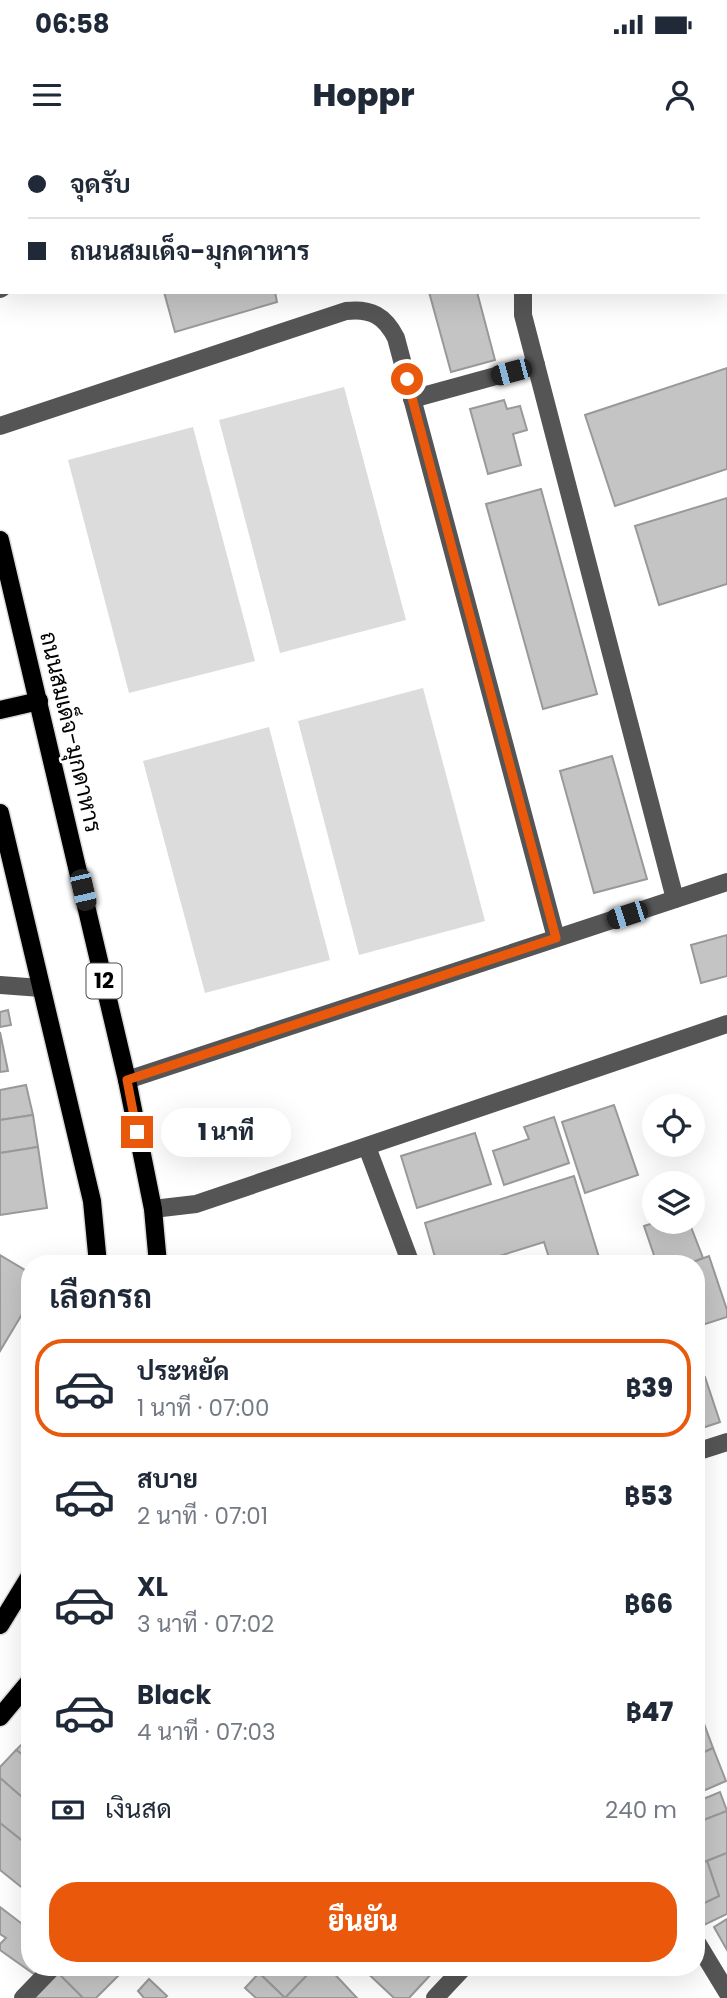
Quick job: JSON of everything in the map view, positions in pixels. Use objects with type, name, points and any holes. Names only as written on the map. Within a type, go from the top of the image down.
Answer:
[{"type":"main road","name":"ถนนสมเด็จ-มุกดาหาร","points":[[0,540],[127,1080],[153,1209],[157,1255]]},
{"type":"main road","points":[[0,710],[39,701]]},
{"type":"main road","points":[[0,813],[92,1201],[97,1255]]},
{"type":"main road","points":[[0,1625],[21,1591]]},
{"type":"main road","points":[[0,1717],[21,1692]]},
{"type":"street","points":[[523,294],[523,315],[675,899]]},
{"type":"street","points":[[0,426],[333,316],[359,310],[382,318],[396,338],[556,938]]},
{"type":"street","points":[[412,399],[536,365]]},
{"type":"street","points":[[127,1080],[727,882]]},
{"type":"street","points":[[0,985],[41,988]]},
{"type":"street","points":[[153,1209],[196,1203],[727,1024]]},
{"type":"street","points":[[367,1147],[408,1255]]},
{"type":"street","points":[[705,1449],[727,1442]]},
{"type":"street","points":[[705,1956],[727,1993]]},
{"type":"street","points":[[23,1998],[44,1976]]},
{"type":"street","points":[[435,1998],[456,1976]]},
{"type":"shaded area","points":[[344,387],[406,620],[280,653],[219,420]]},
{"type":"shaded area","points":[[193,427],[255,661],[129,693],[68,460]]},
{"type":"shaded area","points":[[423,688],[485,921],[359,955],[298,721]]},
{"type":"shaded area","points":[[269,727],[330,960],[205,993],[143,761]]},
{"type":"building","points":[[165,294],[275,294],[277,302],[175,332]]},
{"type":"building","points":[[430,294],[478,294],[495,360],[451,372]]},
{"type":"building","points":[[727,368],[727,469],[615,506],[585,415]]},
{"type":"building","points":[[504,400],[507,409],[520,406],[527,430],[513,434],[521,465],[488,474],[470,409]]},
{"type":"building","points":[[541,489],[597,694],[543,709],[486,504]]},
{"type":"building","points":[[727,498],[727,584],[659,605],[635,526]]},
{"type":"building","points":[[612,756],[647,879],[594,893],[560,771]]},
{"type":"building","points":[[727,935],[727,976],[701,983],[691,945]]},
{"type":"building","points":[[8,1010],[11,1025],[0,1027],[0,1012]]},
{"type":"building","points":[[0,1032],[8,1071],[0,1072]]},
{"type":"building","points":[[26,1085],[33,1115],[0,1120],[0,1090]]},
{"type":"building","points":[[614,1105],[638,1175],[585,1193],[562,1122]]},
{"type":"building","points":[[33,1115],[38,1147],[0,1153],[0,1120]]},
{"type":"building","points":[[554,1117],[569,1163],[504,1185],[493,1151],[529,1139],[524,1127]]},
{"type":"building","points":[[475,1133],[491,1184],[417,1208],[401,1156]]},
{"type":"building","points":[[38,1147],[47,1208],[0,1215],[0,1153]]},
{"type":"building","points":[[574,1176],[598,1255],[548,1255],[544,1242],[503,1255],[434,1255],[425,1223]]},
{"type":"building","points":[[647,1234],[694,1234],[702,1255],[654,1255]]},
{"type":"building","points":[[0,1255],[21,1268],[21,1316],[0,1351]]},
{"type":"building","points":[[709,1256],[727,1317],[705,1324],[705,1258]]},
{"type":"building","points":[[705,1377],[720,1422],[705,1427]]},
{"type":"building","points":[[705,1726],[713,1748],[705,1752]]},
{"type":"building","points":[[713,1748],[726,1781],[705,1790],[705,1752]]},
{"type":"building","points":[[16,1750],[21,1754],[21,1796],[0,1778],[0,1767]]},
{"type":"building","points":[[0,1778],[21,1796],[21,1840],[0,1823]]},
{"type":"building","points":[[720,1792],[727,1811],[705,1820],[705,1798]]},
{"type":"building","points":[[727,1811],[727,1853],[705,1862],[705,1820]]},
{"type":"building","points":[[0,1823],[21,1840],[21,1887],[0,1870]]},
{"type":"building","points":[[727,1853],[727,1914],[705,1925],[705,1903],[719,1896],[707,1861]]},
{"type":"building","points":[[707,1861],[719,1896],[705,1903]]},
{"type":"building","points":[[0,1907],[21,1923],[21,1965],[0,1950],[0,1944],[6,1938],[0,1934]]},
{"type":"building","points":[[727,1919],[727,1950],[714,1927]]},
{"type":"building","points":[[51,1976],[61,1976],[83,1998],[29,1998]]},
{"type":"building","points":[[61,1976],[118,1976],[96,1998],[83,1998]]},
{"type":"building","points":[[256,1976],[262,1976],[285,1998],[256,1998],[245,1988]]},
{"type":"building","points":[[262,1976],[306,1976],[285,1998]]},
{"type":"building","points":[[306,1976],[336,1976],[357,1998],[285,1998]]},
{"type":"building","points":[[371,1976],[429,1976],[409,1998],[394,1998]]},
{"type":"building","points":[[149,1979],[167,1996],[165,1998],[144,1998],[138,1991]]},
{"type":"route","points":[[137,1132],[127,1080],[556,938],[407,379]]}]
